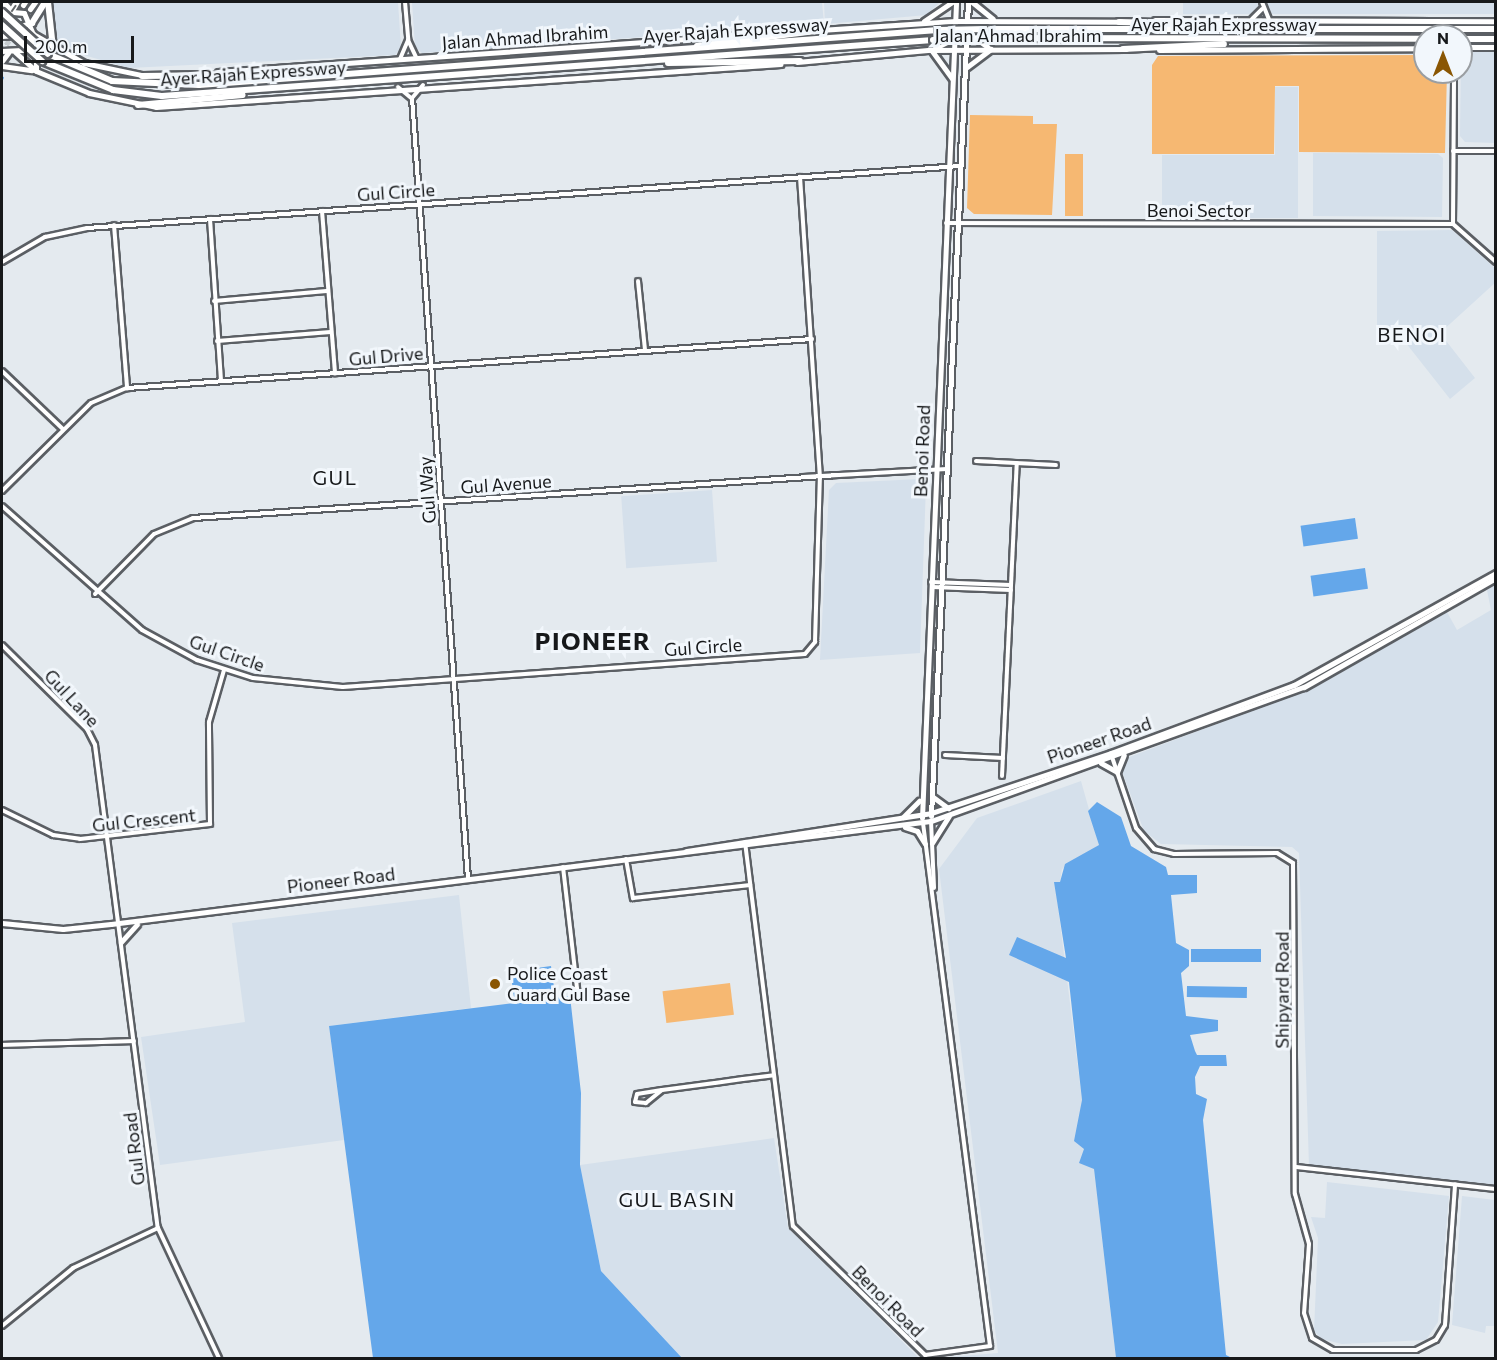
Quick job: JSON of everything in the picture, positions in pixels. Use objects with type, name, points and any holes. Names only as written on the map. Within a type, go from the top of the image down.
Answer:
[{"type":"highway","points":[[3,2],[11,9],[22,3]]},
{"type":"highway","points":[[32,23],[47,2]]},
{"type":"highway","points":[[47,2],[53,48]]},
{"type":"highway","name":"Ayer Rajah Expressway","points":[[2,11],[48,54],[88,73],[129,84],[209,84],[938,30],[1496,29]]},
{"type":"highway","points":[[1119,22],[1281,29]]},
{"type":"highway","name":"Ayer Rajah Expressway","points":[[2,25],[42,61],[69,76],[136,95],[254,91],[933,40],[985,38],[1413,39]]},
{"type":"highway","points":[[685,49],[823,30]]},
{"type":"highway","points":[[1473,39],[1496,39]]},
{"type":"highway","points":[[1124,49],[1236,40]]},
{"type":"highway","points":[[639,62],[800,61]]},
{"type":"highway","points":[[142,76],[354,73]]},
{"type":"highway","points":[[138,105],[254,91]]},
{"type":"main road","points":[[30,9],[34,2]]},
{"type":"main road","points":[[917,24],[941,14],[954,2]]},
{"type":"main road","name":"Benoi Road","points":[[931,821],[960,166],[968,49],[954,2]]},
{"type":"main road","points":[[970,2],[980,13],[998,21]]},
{"type":"main road","name":"Benoi Road","points":[[923,823],[921,788],[947,167],[956,49],[970,2]]},
{"type":"main road","points":[[2,11],[11,9],[32,23]]},
{"type":"main road","points":[[954,84],[930,50],[988,21]]},
{"type":"main road","name":"Jalan Ahmad Ibrahim","points":[[33,34],[53,48],[103,69],[142,76],[396,61],[940,22],[962,32],[988,21],[1496,21]]},
{"type":"main road","points":[[2,30],[32,23]]},
{"type":"main road","points":[[32,23],[33,34]]},
{"type":"main road","points":[[962,32],[992,49],[967,68]]},
{"type":"main road","points":[[2,36],[33,34]]},
{"type":"main road","points":[[33,34],[8,52],[2,64],[36,71],[36,53],[53,48]]},
{"type":"main road","points":[[1473,47],[1496,47]]},
{"type":"main road","name":"Jalan Ahmad Ibrahim","points":[[8,52],[36,71],[89,93],[138,105],[178,107],[423,85],[800,61],[930,50],[1413,48]]},
{"type":"main road","name":"Pioneer Road","points":[[745,844],[899,820],[953,808],[1112,756],[1294,685],[1496,573]]},
{"type":"main road","name":"Pioneer Road","points":[[1087,764],[1100,763],[1112,756],[1128,753],[1304,687],[1496,578]]},
{"type":"main road","points":[[1100,763],[1117,772],[1128,753]]},
{"type":"main road","name":"Pioneer Road","points":[[2,923],[63,929],[745,844],[900,827],[931,821],[1075,768]]},
{"type":"main road","points":[[899,820],[916,807],[921,788]]},
{"type":"main road","points":[[931,793],[938,805],[953,808]]},
{"type":"main road","points":[[932,843],[950,814]]},
{"type":"main road","points":[[900,827],[916,831],[925,844]]},
{"type":"main road","points":[[121,942],[130,927],[147,920]]},
{"type":"street","points":[[405,2],[408,40],[413,56],[422,59]]},
{"type":"street","points":[[1262,2],[1262,9],[1275,21]]},
{"type":"street","points":[[1248,20],[1262,9]]},
{"type":"street","points":[[396,61],[405,54],[408,40]]},
{"type":"street","points":[[1454,84],[1453,224],[1496,262]]},
{"type":"street","points":[[398,87],[412,98],[423,85]]},
{"type":"street","name":"Gul Way","points":[[412,98],[468,880]]},
{"type":"street","points":[[1453,151],[1496,151]]},
{"type":"street","name":"Gul Circle","points":[[2,262],[45,237],[114,225],[960,166]]},
{"type":"street","name":"Gul Circle","points":[[2,506],[95,594],[160,641],[224,670],[294,685],[343,687],[805,654],[815,642],[820,476],[800,177]]},
{"type":"street","points":[[322,210],[334,373]]},
{"type":"street","points":[[210,219],[221,381]]},
{"type":"street","name":"Benoi Sector","points":[[946,223],[1453,224]]},
{"type":"street","points":[[114,225],[127,388]]},
{"type":"street","points":[[638,281],[645,350]]},
{"type":"street","points":[[214,301],[327,291]]},
{"type":"street","points":[[217,340],[331,332]]},
{"type":"street","name":"Gul Drive","points":[[2,491],[63,429],[92,404],[127,388],[812,339]]},
{"type":"street","points":[[2,371],[63,429]]},
{"type":"street","points":[[976,461],[1056,465]]},
{"type":"street","points":[[1002,776],[1017,463]]},
{"type":"street","name":"Gul Avenue","points":[[95,594],[154,534],[177,522],[803,477],[947,469]]},
{"type":"street","points":[[931,584],[1011,588]]},
{"type":"street","name":"Gul Lane","points":[[2,645],[87,729],[103,781],[119,923]]},
{"type":"street","name":"Gul Crescent","points":[[2,810],[53,835],[108,840],[210,824],[209,722],[224,670]]},
{"type":"street","points":[[945,755],[1003,758]]},
{"type":"street","name":"Shipyard Road","points":[[1112,756],[1136,828],[1154,849],[1174,854],[1277,853],[1293,863],[1296,1167]]},
{"type":"street","name":"Benoi Road","points":[[931,821],[934,901]]},
{"type":"street","name":"Benoi Road","points":[[745,844],[794,1229],[920,1354],[990,1346],[923,823]]},
{"type":"street","points":[[626,859],[635,898],[750,885]]},
{"type":"street","points":[[563,867],[578,997]]},
{"type":"street","name":"Gul Road","points":[[119,923],[158,1228],[219,1359]]},
{"type":"street","points":[[2,1045],[134,1041]]},
{"type":"street","points":[[662,1090],[646,1103],[635,1102],[637,1094],[662,1090],[774,1075]]},
{"type":"street","points":[[1455,1184],[1441,1334],[1416,1350],[1333,1350],[1321,1347],[1306,1327],[1309,1251],[1296,1202],[1296,1167],[1455,1184],[1496,1189]]},
{"type":"street","points":[[2,1326],[73,1268],[158,1228]]},
{"type":"shaded area","points":[[53,2],[398,2],[401,48],[395,55],[129,68],[87,56],[52,38],[48,8]]},
{"type":"shaded area","points":[[412,2],[822,2],[824,24],[422,53],[415,47]]},
{"type":"shaded area","points":[[824,2],[940,2],[927,15],[825,24]]},
{"type":"shaded area","points":[[1183,2],[1496,2],[1496,14],[1183,14]]},
{"type":"shaded area","points":[[1473,51],[1495,52],[1495,143],[1465,142],[1460,136],[1461,84],[1473,84]]},
{"type":"shaded area","points":[[1413,55],[1413,84],[1447,84],[1445,153],[1299,152],[1299,86],[1275,86],[1274,154],[1152,154],[1152,65],[1158,56]]},
{"type":"shaded area","points":[[1275,87],[1298,87],[1298,218],[1162,218],[1162,155],[1275,155]]},
{"type":"shaded area","points":[[970,115],[1033,116],[1033,124],[1057,124],[1052,215],[974,214],[967,208]]},
{"type":"shaded area","points":[[1313,153],[1438,154],[1443,158],[1442,217],[1313,216]]},
{"type":"shaded area","points":[[1065,154],[1083,154],[1083,216],[1065,216]]},
{"type":"shaded area","points":[[1452,230],[1495,268],[1496,282],[1440,333],[1475,378],[1450,399],[1402,338],[1377,336],[1377,231]]},
{"type":"shaded area","points":[[920,479],[926,485],[920,653],[820,660],[829,490],[836,483]]},
{"type":"shaded area","points":[[712,490],[717,562],[626,568],[621,496]]},
{"type":"shaded area","points":[[1495,585],[1495,1187],[1309,1166],[1299,853],[1292,847],[1161,844],[1144,831],[1120,766],[1124,759],[1306,690],[1447,612],[1457,630],[1491,610],[1487,590]]},
{"type":"shaded area","points":[[1081,781],[1099,845],[1062,869],[1060,882],[1055,882],[1082,1100],[1079,1129],[1094,1169],[1116,1358],[938,1358],[998,1353],[939,869],[977,818]]},
{"type":"shaded area","points":[[459,895],[471,1008],[329,1026],[344,1140],[160,1165],[141,1037],[245,1022],[232,923]]},
{"type":"shaded area","points":[[730,983],[734,1015],[666,1023],[663,991]]},
{"type":"shaded area","points":[[774,1138],[788,1228],[919,1358],[682,1358],[601,1271],[580,1165]]},
{"type":"shaded area","points":[[1327,1182],[1449,1196],[1438,1322],[1426,1340],[1342,1344],[1322,1339],[1314,1331],[1318,1238],[1311,1217],[1325,1218]]},
{"type":"shaded area","points":[[1462,1196],[1495,1200],[1495,1326],[1486,1326],[1485,1333],[1452,1325]]},
{"type":"water","points":[[1355,518],[1358,539],[1303,546],[1301,526]]},
{"type":"water","points":[[1365,568],[1368,589],[1313,596],[1311,576]]},
{"type":"water","points":[[1097,802],[1121,817],[1131,846],[1166,867],[1168,875],[1197,875],[1197,893],[1171,895],[1176,943],[1189,950],[1189,966],[1181,973],[1186,1016],[1218,1020],[1218,1031],[1190,1035],[1195,1051],[1197,1055],[1226,1055],[1227,1066],[1200,1066],[1195,1077],[1196,1094],[1207,1099],[1203,1120],[1226,1355],[1232,1358],[1116,1358],[1094,1169],[1079,1163],[1084,1149],[1074,1141],[1082,1100],[1069,982],[1009,955],[1017,937],[1066,958],[1054,882],[1060,882],[1065,864],[1099,845],[1088,811]]},
{"type":"water","points":[[1191,949],[1261,949],[1261,962],[1191,962]]},
{"type":"water","points":[[551,966],[555,993],[514,998],[510,972]]},
{"type":"water","points":[[1187,986],[1247,987],[1247,998],[1187,997]]},
{"type":"water","points":[[570,996],[581,1093],[580,1165],[601,1271],[682,1358],[373,1358],[329,1026]]},
{"type":"tunnel","points":[[2,35],[23,5]]},
{"type":"tunnel","points":[[2,51],[30,9]]},
{"type":"railway","points":[[2,25],[18,2]]},
{"type":"place","name":"Police Coast Guard Gul Base","points":[[495,984]]},
{"type":"district","name":"BENOI","points":[[1412,334]]},
{"type":"district","name":"GUL","points":[[335,477]]},
{"type":"district","name":"PIONEER","points":[[593,641]]},
{"type":"district","name":"GUL BASIN","points":[[677,1199]]}]
